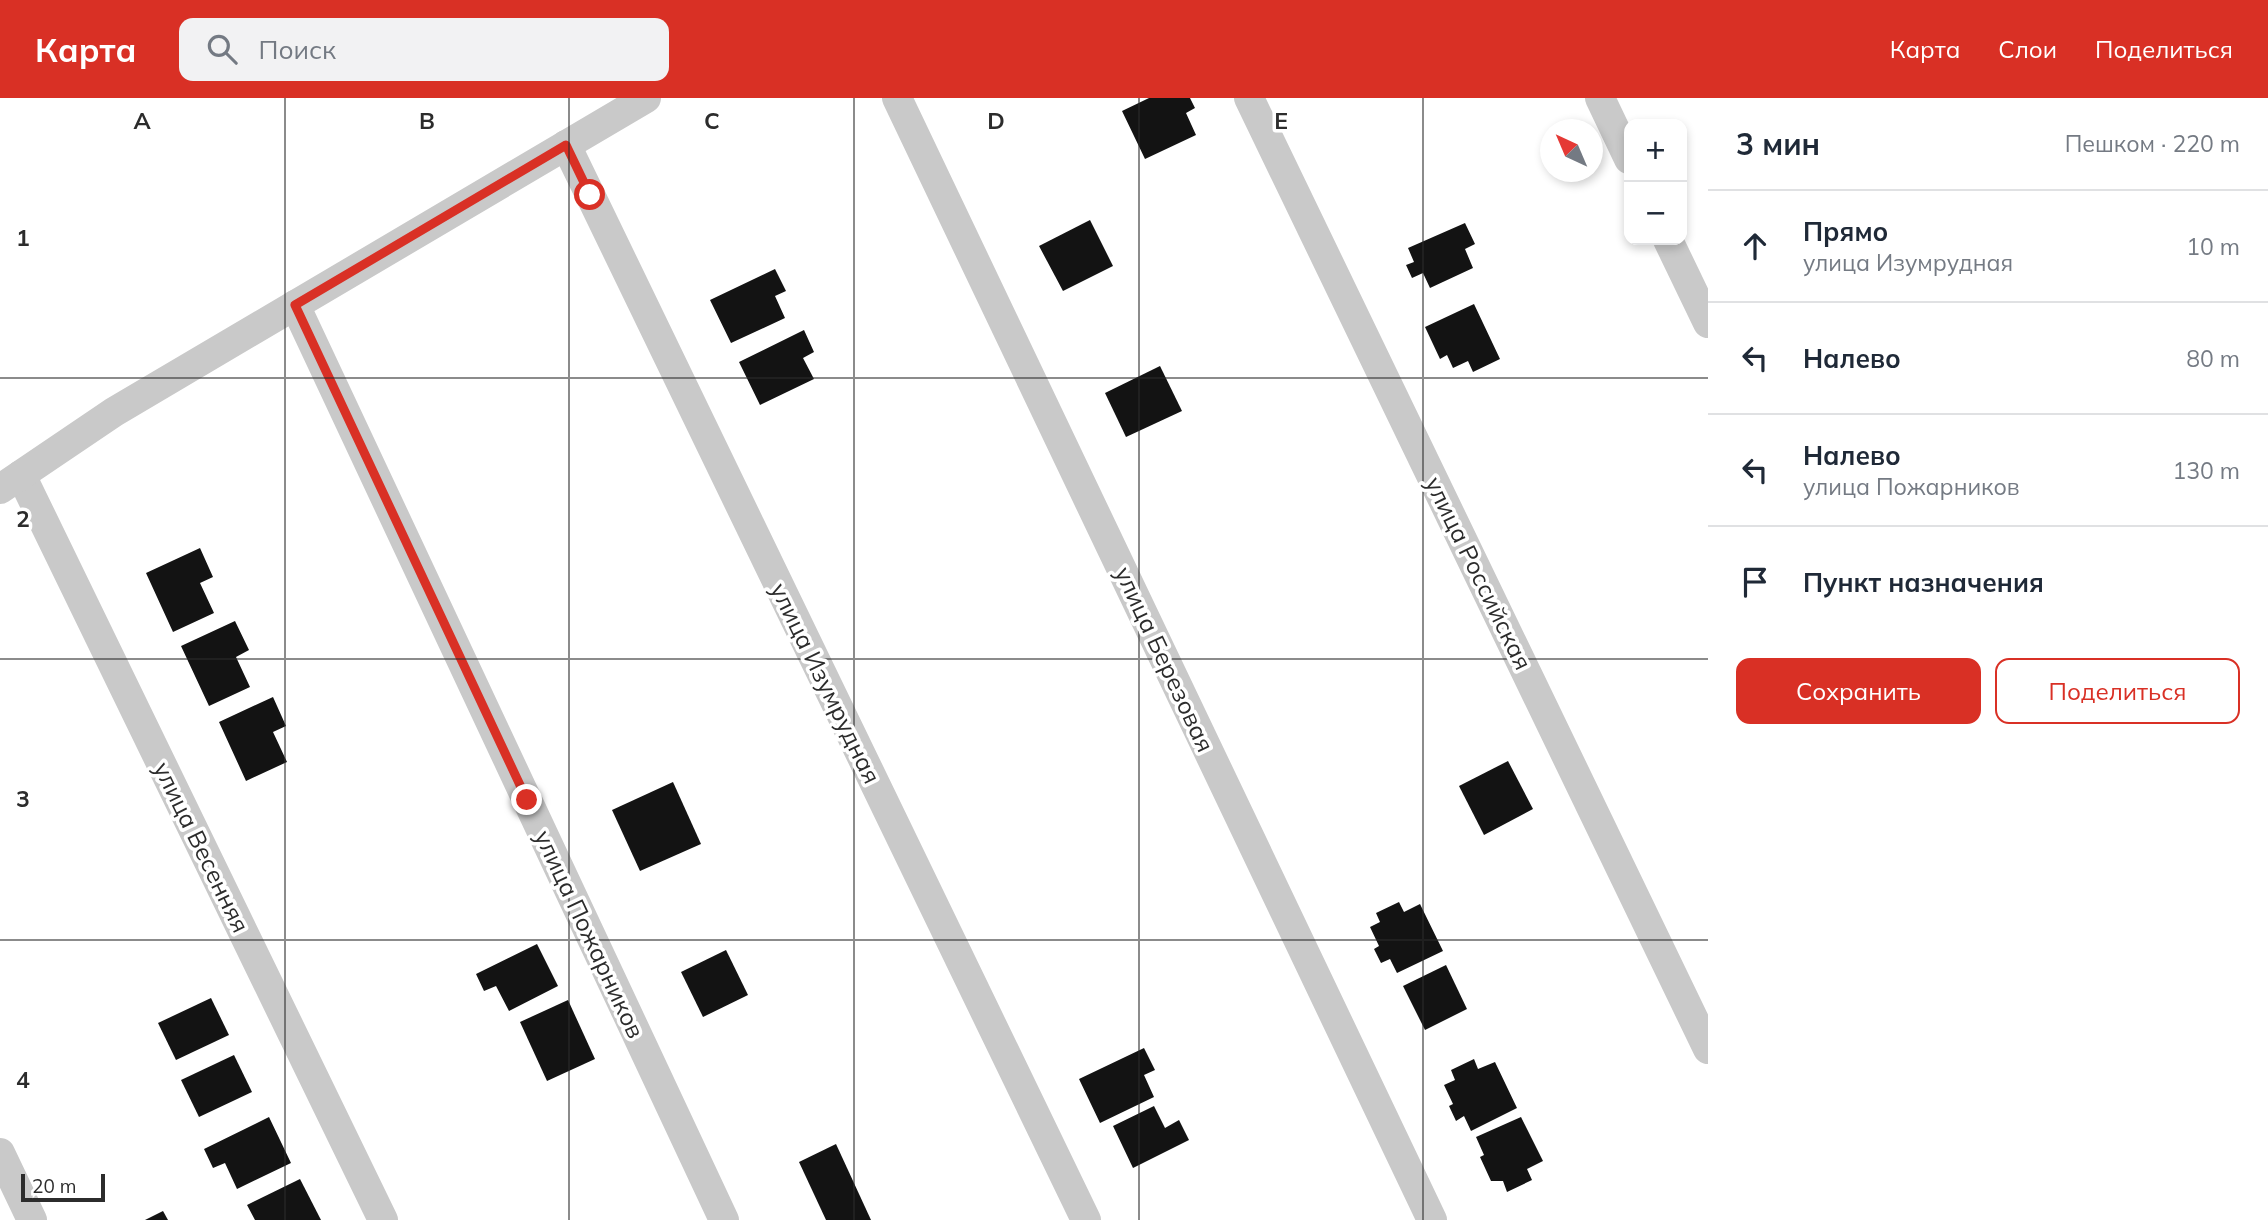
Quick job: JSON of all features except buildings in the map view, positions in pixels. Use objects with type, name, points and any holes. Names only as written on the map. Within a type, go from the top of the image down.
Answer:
[{"type":"street","points":[[10,482],[114,412],[646,98]]},
{"type":"street","name":"улица Березовая","points":[[898,98],[1432,1220]]},
{"type":"street","name":"улица Российская","points":[[1250,98],[1708,1049]]},
{"type":"street","points":[[1600,98],[1624,148]]},
{"type":"street","name":"улица Изумрудная","points":[[566,145],[1086,1220]]},
{"type":"street","points":[[1670,245],[1708,323]]},
{"type":"street","name":"улица Пожарников","points":[[295,305],[724,1220]]},
{"type":"street","name":"улица Весенняя","points":[[10,482],[383,1220]]},
{"type":"street","points":[[0,1153],[32,1220]]},
{"type":"route","points":[[527,800],[295,305],[566,145],[590,195]]}]
